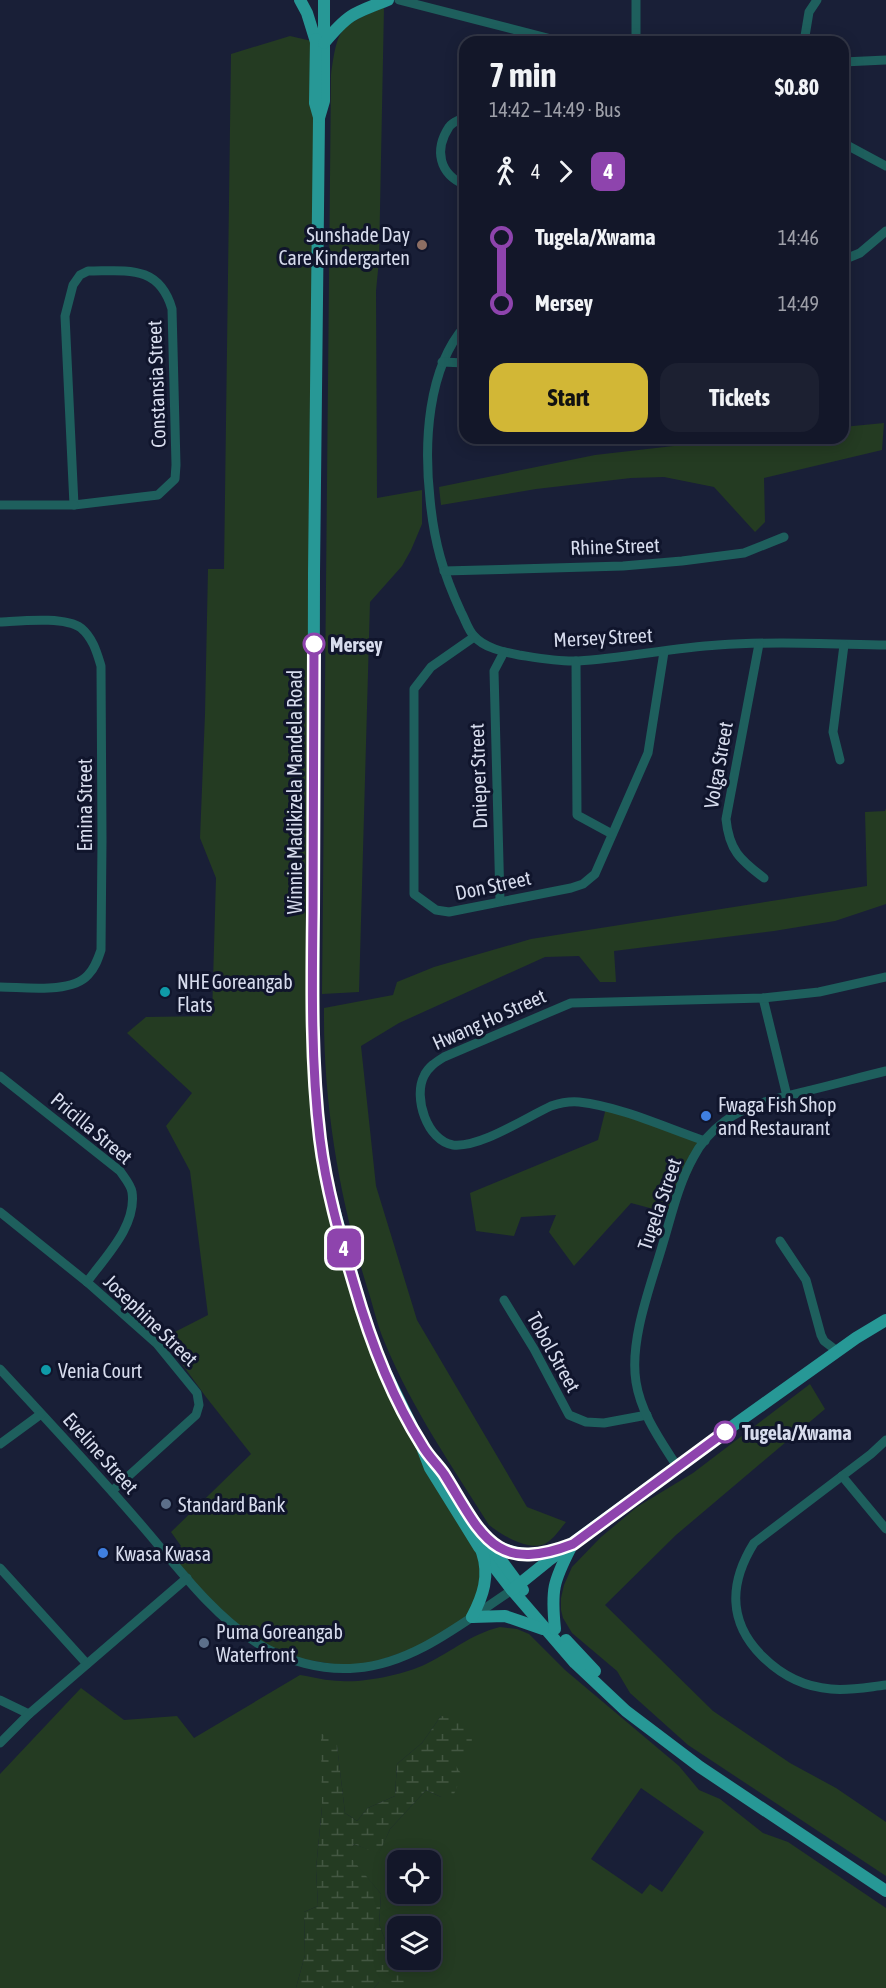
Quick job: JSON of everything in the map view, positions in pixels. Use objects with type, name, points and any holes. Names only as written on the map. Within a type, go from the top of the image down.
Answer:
[{"type":"main road","points":[[300,0],[320,43],[352,14],[388,0]]},
{"type":"main road","name":"Winnie Madikizela Mandela Road","points":[[317,0],[320,43]]},
{"type":"main road","name":"Winnie Madikizela Mandela Road","points":[[324,0],[315,103],[319,118],[312,984],[316,1100],[327,1183],[364,1318],[393,1391],[422,1447],[430,1468],[479,1547],[551,1630],[631,1706],[648,1727],[700,1767],[886,1891]]},
{"type":"main road","points":[[516,1587],[837,1351],[886,1320]]},
{"type":"main road","name":"Winnie Madikizela Mandela Road","points":[[422,1447],[437,1464],[516,1587]]},
{"type":"main road","points":[[481,1533],[502,1550],[520,1555],[548,1553],[573,1544]]},
{"type":"main road","points":[[479,1547],[483,1555],[486,1582],[482,1598],[472,1617],[505,1616],[551,1630],[555,1578],[573,1544]]},
{"type":"street","points":[[399,0],[540,36]]},
{"type":"street","points":[[636,0],[636,36]]},
{"type":"street","points":[[805,36],[809,12],[817,0]]},
{"type":"street","points":[[849,62],[886,60]]},
{"type":"street","points":[[459,120],[450,125],[440,148],[443,167],[459,183]]},
{"type":"street","points":[[849,146],[886,166]]},
{"type":"street","points":[[849,258],[860,253],[886,231]]},
{"type":"street","name":"Constansia Street","points":[[0,506],[74,505],[158,495],[175,479],[172,309],[168,298],[151,276],[133,271],[88,271],[80,274],[73,285],[65,316],[74,505]]},
{"type":"street","points":[[459,333],[442,362],[435,386],[429,434],[428,468],[433,531],[438,553],[453,594],[474,637]]},
{"type":"street","points":[[442,362],[459,363]]},
{"type":"street","name":"Rhine Street","points":[[444,571],[623,566],[682,561],[744,553],[784,537]]},
{"type":"street","name":"Emina Street","points":[[0,622],[66,622],[80,628],[96,649],[101,666],[102,828],[101,950],[95,966],[88,976],[73,985],[0,987]]},
{"type":"street","name":"Mersey Street","points":[[474,637],[504,652],[576,661],[717,645],[886,645]]},
{"type":"street","name":"Don Street","points":[[474,637],[431,666],[414,689],[414,894],[436,910],[449,912],[583,884],[595,874],[648,753],[664,652]]},
{"type":"street","name":"Volga Street","points":[[759,644],[726,819],[728,837],[735,852],[746,865],[764,878]]},
{"type":"street","points":[[840,760],[833,732],[844,645]]},
{"type":"street","name":"Dnieper Street","points":[[500,901],[494,671],[504,652]]},
{"type":"street","points":[[576,661],[577,814],[612,834]]},
{"type":"street","name":"Hwang Ho Street","points":[[705,1141],[632,1115],[578,1102],[551,1106],[482,1140],[454,1145],[437,1137],[426,1123],[421,1099],[423,1076],[432,1065],[444,1057],[571,1003],[763,998],[819,992],[886,977]]},
{"type":"street","points":[[763,998],[786,1096]]},
{"type":"street","name":"Tugela Street","points":[[678,1468],[647,1415],[636,1382],[636,1354],[639,1328],[672,1214],[692,1160],[720,1125],[739,1113],[786,1096],[886,1071]]},
{"type":"street","name":"Pricilla Street","points":[[0,1076],[120,1172],[132,1190],[132,1210],[123,1230],[87,1282]]},
{"type":"street","name":"Josephine Street","points":[[0,1212],[87,1282],[157,1344],[197,1393],[199,1405],[196,1415],[112,1491]]},
{"type":"street","points":[[780,1241],[806,1280],[824,1341],[837,1351]]},
{"type":"street","name":"Tobol Street","points":[[504,1300],[534,1349],[569,1415],[586,1422],[604,1423],[647,1415]]},
{"type":"street","name":"Eveline Street","points":[[0,1369],[112,1491],[211,1604],[257,1643],[284,1656],[307,1664],[331,1668],[357,1668],[388,1662],[418,1651],[516,1587]]},
{"type":"street","points":[[0,1444],[41,1414]]},
{"type":"street","points":[[886,1440],[754,1543],[743,1560],[738,1575],[736,1597],[740,1625],[752,1644],[772,1666],[793,1679],[832,1689],[886,1685]]},
{"type":"street","points":[[842,1476],[886,1529]]},
{"type":"street","points":[[0,1568],[87,1664]]},
{"type":"street","points":[[0,1743],[29,1714],[187,1578]]},
{"type":"street","points":[[0,1700],[29,1714]]},
{"type":"green space","points":[[384,7],[379,260],[376,291],[377,498],[422,490],[422,524],[402,566],[370,602],[359,992],[322,994],[331,75],[336,47],[343,30],[349,24]]},
{"type":"green space","points":[[290,36],[316,42],[314,604],[320,1140],[364,1318],[485,1567],[472,1617],[435,1641],[357,1668],[284,1656],[225,1617],[170,1557],[181,1546],[171,1532],[251,1454],[163,1338],[208,1315],[190,1171],[166,1126],[192,1093],[127,1033],[146,1017],[212,1016],[216,878],[200,838],[208,569],[224,569],[231,54]]},
{"type":"green space","points":[[884,423],[882,450],[764,478],[765,522],[755,532],[714,487],[664,477],[631,478],[536,489],[441,505],[439,487],[595,455],[691,444],[849,444],[849,426]]},
{"type":"green space","points":[[886,808],[886,904],[835,921],[614,951],[616,982],[600,982],[579,956],[545,957],[399,1023],[361,1046],[376,1186],[417,1320],[527,1507],[566,1522],[552,1538],[542,1545],[529,1545],[507,1537],[489,1525],[433,1437],[407,1391],[380,1329],[357,1253],[341,1184],[326,1079],[324,1008],[393,995],[397,982],[434,967],[531,939],[867,886],[865,812],[885,811]]},
{"type":"green space","points":[[606,1108],[705,1141],[672,1214],[631,1203],[574,1266],[549,1232],[556,1215],[521,1217],[514,1236],[476,1231],[470,1193],[598,1140]]},
{"type":"green space","points":[[810,1384],[825,1409],[676,1535],[605,1605],[713,1711],[790,1763],[836,1788],[886,1822],[886,1876],[688,1745],[630,1693],[617,1671],[572,1633],[561,1610],[564,1585],[572,1567],[601,1537],[637,1507],[693,1473]]},
{"type":"green space","points":[[500,1627],[517,1629],[529,1634],[565,1670],[679,1766],[699,1790],[720,1799],[763,1833],[788,1842],[886,1908],[886,1988],[374,1988],[379,1982],[398,1970],[441,1970],[441,1916],[387,1916],[387,1945],[379,1924],[381,1894],[347,1854],[354,1844],[379,1853],[390,1829],[426,1790],[441,1797],[454,1763],[441,1716],[422,1743],[397,1764],[395,1796],[368,1808],[357,1821],[345,1813],[337,1746],[322,1807],[316,1869],[318,1906],[304,1912],[305,1955],[296,1988],[0,1988],[0,1774],[81,1688],[124,1720],[177,1716],[194,1738],[300,1675],[331,1680],[373,1679],[418,1668],[471,1638]],"holes":[[[641,1788],[704,1832],[662,1892],[650,1884],[642,1894],[591,1859]]]},
{"type":"green space","points":[[441,1716],[460,1719],[472,1740],[464,1760],[454,1763],[462,1775],[454,1794],[441,1797],[426,1790],[390,1829],[379,1854],[354,1844],[348,1854],[381,1894],[379,1924],[387,1945],[387,1970],[426,1970],[416,1983],[379,1982],[374,1988],[296,1988],[305,1955],[304,1912],[318,1906],[316,1869],[322,1807],[321,1733],[337,1745],[345,1813],[357,1821],[368,1808],[395,1796],[397,1764],[422,1743]]},
{"type":"bus line","name":"4","points":[[314,644],[312,996],[314,1072],[320,1140],[327,1183],[339,1232],[364,1318],[393,1391],[422,1447],[437,1464],[489,1542],[502,1550],[520,1555],[536,1555],[573,1544],[725,1432]]},
{"type":"place","name":"Sunshade Day Care Kindergarten","points":[[422,245]]},
{"type":"place","name":"Mersey","points":[[314,644]]},
{"type":"place","name":"NHE Goreangab Flats","points":[[165,992]]},
{"type":"place","name":"Fwaga Fish Shop and Restaurant","points":[[706,1116]]},
{"type":"place","name":"Venia Court","points":[[46,1370]]},
{"type":"place","name":"Tugela/Xwama","points":[[725,1432]]},
{"type":"place","name":"Standard Bank","points":[[166,1504]]},
{"type":"place","name":"Kwasa Kwasa","points":[[103,1553]]},
{"type":"place","name":"Puma Goreangab Waterfront","points":[[204,1643]]}]
